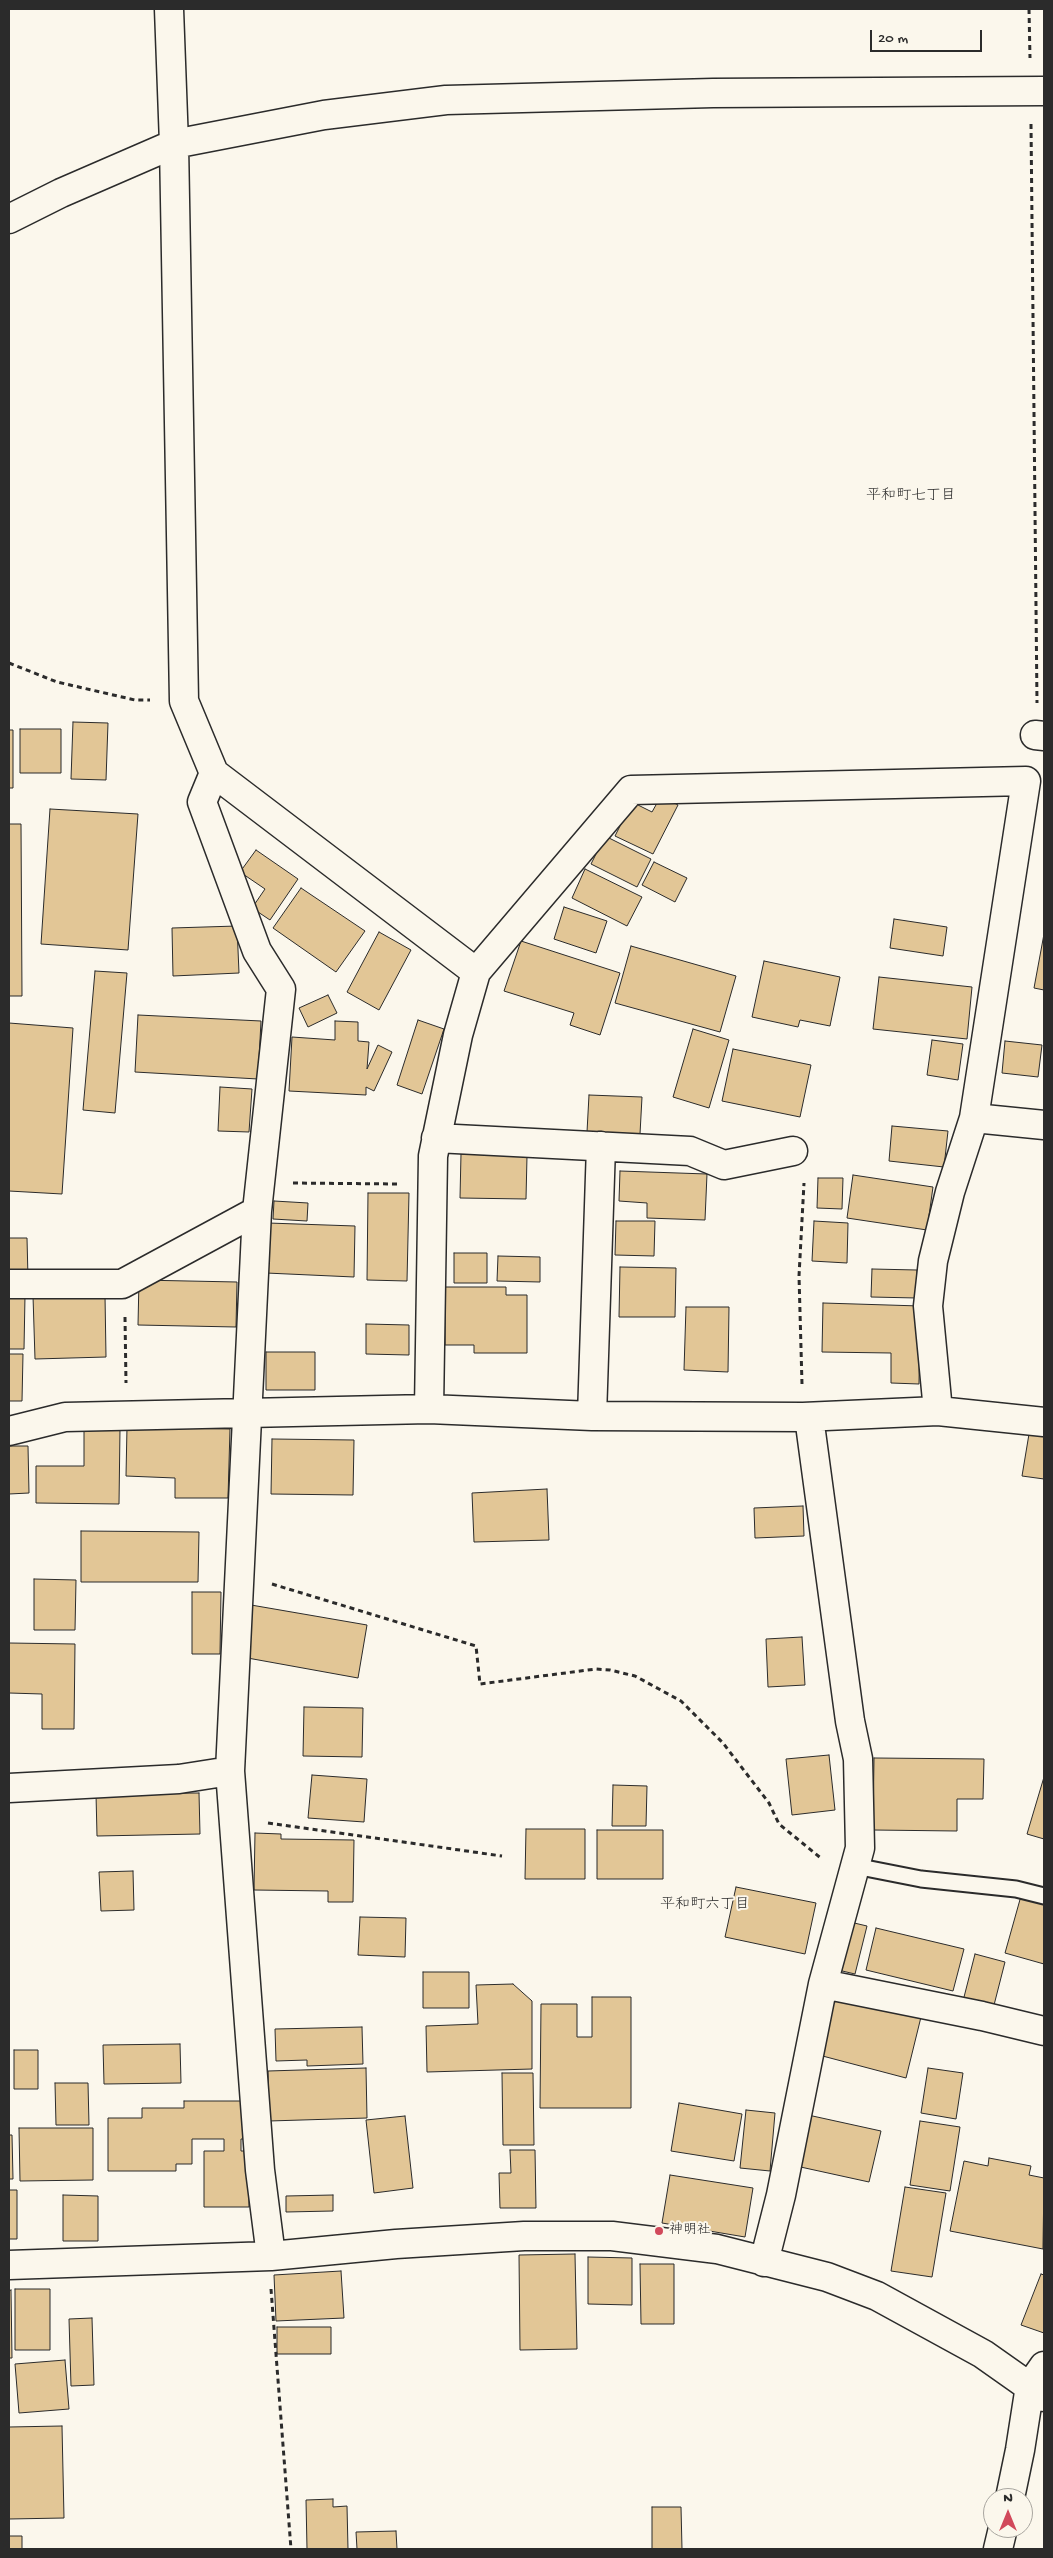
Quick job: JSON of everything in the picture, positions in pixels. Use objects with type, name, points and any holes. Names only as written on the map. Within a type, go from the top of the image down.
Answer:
[{"type":"street","points":[[169,9],[174,144],[184,701],[214,773],[476,972]]},
{"type":"street","points":[[9,220],[61,193],[174,144],[324,115],[446,100],[713,94],[1037,91]]},
{"type":"street","points":[[214,773],[202,802],[257,952],[281,989],[257,1211],[230,1771],[232,1819],[260,2160],[270,2256]]},
{"type":"street","points":[[429,1409],[433,1156],[458,1035],[476,972],[631,790],[1026,781],[974,1118],[950,1192],[933,1261],[928,1306],[938,1410]]},
{"type":"street","points":[[974,1118],[1044,1125]]},
{"type":"street","points":[[436,1138],[690,1151],[724,1165],[793,1151]]},
{"type":"street","points":[[592,1416],[602,1146]]},
{"type":"street","points":[[9,1284],[122,1284],[257,1211]]},
{"type":"street","points":[[9,1431],[66,1417],[246,1411],[429,1409],[592,1416],[806,1417],[938,1410],[1044,1422]]},
{"type":"street","points":[[764,2262],[780,2195],[823,1984],[860,1848],[858,1759],[850,1721],[806,1417]]},
{"type":"street","points":[[9,1788],[179,1779],[230,1771]]},
{"type":"street","points":[[823,1984],[982,2016],[1044,2031]]},
{"type":"street","points":[[9,2265],[270,2256],[524,2236],[612,2236],[716,2249],[827,2277],[878,2296],[1040,2383],[1020,2450],[1012,2488]]},
{"type":"lane","points":[[852,1874],[1016,1889],[1044,1896]]},
{"type":"path","points":[[1029,9],[1037,91],[1038,695],[1040,735]]},
{"type":"path","points":[[9,663],[57,682],[135,700],[184,701]]},
{"type":"path","points":[[260,1183],[432,1184]]},
{"type":"path","points":[[804,1183],[799,1276],[806,1417]]},
{"type":"path","points":[[122,1284],[125,1318],[126,1415]]},
{"type":"path","points":[[240,1573],[366,1614],[476,1646],[480,1684],[596,1669],[635,1676],[682,1701],[723,1743],[769,1803],[779,1824],[852,1874]]},
{"type":"path","points":[[232,1819],[502,1856]]},
{"type":"path","points":[[270,2256],[291,2549]]},
{"type":"building","points":[[73,722],[108,723],[106,780],[71,779]]},
{"type":"building","points":[[20,729],[61,729],[61,773],[20,773]]},
{"type":"building","points":[[9,730],[13,730],[13,788],[9,788]]},
{"type":"building","points":[[661,796],[678,805],[653,854],[615,836],[632,802],[652,812]]},
{"type":"building","points":[[50,809],[138,814],[128,950],[41,944]]},
{"type":"building","points":[[9,824],[21,824],[22,996],[9,996]]},
{"type":"building","points":[[605,836],[651,859],[637,887],[591,864]]},
{"type":"building","points":[[256,850],[298,879],[270,920],[252,908],[265,889],[240,872]]},
{"type":"building","points":[[654,862],[687,878],[675,902],[642,885]]},
{"type":"building","points":[[585,869],[642,897],[627,926],[572,898]]},
{"type":"building","points":[[301,888],[365,931],[336,972],[273,928]]},
{"type":"building","points":[[564,907],[607,921],[596,953],[554,939]]},
{"type":"building","points":[[894,919],[947,927],[943,956],[890,948]]},
{"type":"building","points":[[237,926],[239,973],[173,976],[172,928]]},
{"type":"building","points":[[379,932],[411,950],[379,1010],[347,992]]},
{"type":"building","points":[[1044,934],[1044,990],[1034,988]]},
{"type":"building","points":[[521,941],[620,973],[600,1035],[570,1025],[574,1013],[504,991]]},
{"type":"building","points":[[631,946],[736,976],[720,1032],[615,1003]]},
{"type":"building","points":[[764,961],[840,977],[830,1026],[800,1020],[798,1027],[752,1017]]},
{"type":"building","points":[[95,971],[127,973],[115,1113],[83,1110]]},
{"type":"building","points":[[879,977],[972,987],[967,1039],[873,1029]]},
{"type":"building","points":[[328,995],[337,1013],[308,1027],[299,1008]]},
{"type":"building","points":[[138,1015],[261,1021],[258,1079],[135,1072]]},
{"type":"building","points":[[418,1020],[444,1029],[422,1094],[397,1085]]},
{"type":"building","points":[[335,1021],[358,1022],[358,1041],[369,1042],[367,1069],[378,1045],[392,1052],[374,1091],[366,1087],[366,1095],[289,1091],[292,1037],[335,1040]]},
{"type":"building","points":[[9,1023],[73,1028],[62,1194],[9,1191]]},
{"type":"building","points":[[693,1029],[729,1040],[709,1108],[673,1097]]},
{"type":"building","points":[[932,1040],[963,1044],[958,1080],[927,1075]]},
{"type":"building","points":[[1005,1041],[1042,1045],[1038,1077],[1002,1073]]},
{"type":"building","points":[[733,1049],[811,1065],[800,1117],[722,1101]]},
{"type":"building","points":[[220,1087],[252,1089],[249,1132],[218,1131]]},
{"type":"building","points":[[589,1095],[642,1097],[640,1134],[587,1132]]},
{"type":"building","points":[[892,1126],[948,1131],[944,1167],[889,1161]]},
{"type":"building","points":[[461,1154],[527,1156],[526,1199],[460,1198]]},
{"type":"building","points":[[620,1171],[707,1174],[705,1220],[647,1218],[647,1203],[619,1201]]},
{"type":"building","points":[[853,1175],[933,1187],[927,1230],[847,1218]]},
{"type":"building","points":[[818,1178],[843,1178],[842,1209],[817,1208]]},
{"type":"building","points":[[368,1193],[409,1193],[407,1281],[367,1280]]},
{"type":"building","points":[[274,1201],[308,1203],[307,1221],[273,1219]]},
{"type":"building","points":[[616,1221],[655,1221],[654,1256],[615,1255]]},
{"type":"building","points":[[814,1221],[848,1223],[847,1263],[812,1261]]},
{"type":"building","points":[[268,1223],[355,1226],[354,1277],[266,1273]]},
{"type":"building","points":[[9,1238],[27,1238],[28,1278],[9,1278]]},
{"type":"building","points":[[454,1253],[487,1253],[487,1283],[454,1283]]},
{"type":"building","points":[[498,1256],[540,1257],[540,1282],[497,1281]]},
{"type":"building","points":[[620,1267],[676,1268],[675,1317],[619,1317]]},
{"type":"building","points":[[872,1269],[917,1270],[917,1298],[871,1297]]},
{"type":"building","points":[[139,1280],[237,1282],[236,1327],[138,1325]]},
{"type":"building","points":[[445,1287],[506,1287],[506,1295],[527,1295],[527,1353],[474,1353],[474,1345],[445,1345]]},
{"type":"building","points":[[105,1295],[106,1357],[35,1359],[33,1296]]},
{"type":"building","points":[[9,1296],[25,1296],[24,1349],[9,1349]]},
{"type":"building","points":[[823,1303],[920,1306],[919,1384],[891,1383],[891,1353],[822,1352]]},
{"type":"building","points":[[686,1307],[729,1307],[728,1372],[684,1370]]},
{"type":"building","points":[[366,1324],[409,1325],[409,1355],[366,1354]]},
{"type":"building","points":[[266,1352],[315,1352],[315,1390],[266,1390]]},
{"type":"building","points":[[9,1354],[23,1354],[22,1401],[9,1401]]},
{"type":"building","points":[[127,1427],[230,1429],[228,1498],[175,1498],[175,1478],[126,1476]]},
{"type":"building","points":[[84,1429],[120,1429],[119,1504],[36,1503],[36,1466],[84,1466]]},
{"type":"building","points":[[1029,1434],[1044,1436],[1044,1479],[1022,1476]]},
{"type":"building","points":[[272,1439],[354,1440],[353,1495],[271,1494]]},
{"type":"building","points":[[9,1446],[28,1446],[29,1493],[9,1494]]},
{"type":"building","points":[[547,1489],[549,1540],[474,1542],[472,1493]]},
{"type":"building","points":[[803,1506],[804,1536],[755,1538],[754,1508]]},
{"type":"building","points":[[81,1531],[199,1532],[198,1582],[81,1582]]},
{"type":"building","points":[[34,1579],[76,1580],[75,1630],[34,1630]]},
{"type":"building","points":[[192,1592],[221,1592],[220,1654],[192,1654]]},
{"type":"building","points":[[251,1605],[367,1625],[358,1678],[242,1657]]},
{"type":"building","points":[[802,1637],[805,1685],[768,1687],[766,1639]]},
{"type":"building","points":[[9,1643],[75,1644],[74,1729],[42,1729],[42,1694],[9,1693]]},
{"type":"building","points":[[304,1707],[363,1708],[362,1757],[303,1756]]},
{"type":"building","points":[[829,1755],[835,1810],[792,1815],[786,1759]]},
{"type":"building","points":[[874,1758],[984,1759],[983,1799],[957,1799],[957,1831],[873,1830]]},
{"type":"building","points":[[312,1775],[367,1779],[364,1822],[308,1818]]},
{"type":"building","points":[[1044,1777],[1044,1839],[1027,1834]]},
{"type":"building","points":[[613,1785],[647,1786],[646,1826],[612,1826]]},
{"type":"building","points":[[199,1793],[200,1834],[97,1836],[96,1794]]},
{"type":"building","points":[[526,1829],[585,1829],[585,1879],[525,1879]]},
{"type":"building","points":[[597,1830],[663,1830],[663,1879],[597,1879]]},
{"type":"building","points":[[255,1833],[281,1834],[281,1839],[354,1840],[353,1902],[328,1902],[328,1891],[254,1890]]},
{"type":"building","points":[[133,1871],[134,1910],[101,1911],[99,1872]]},
{"type":"building","points":[[736,1887],[816,1903],[805,1954],[725,1937]]},
{"type":"building","points":[[1021,1896],[1044,1902],[1044,1964],[1005,1953]]},
{"type":"building","points":[[360,1917],[406,1918],[405,1957],[358,1955]]},
{"type":"building","points":[[850,1922],[867,1926],[855,1974],[838,1970]]},
{"type":"building","points":[[876,1928],[964,1949],[953,1991],[866,1970]]},
{"type":"building","points":[[975,1954],[1005,1962],[993,2009],[963,2001]]},
{"type":"building","points":[[423,1972],[469,1972],[469,2008],[423,2008]]},
{"type":"building","points":[[513,1984],[532,2001],[532,2069],[427,2072],[426,2026],[478,2024],[476,1985]]},
{"type":"building","points":[[830,1994],[921,2017],[906,2078],[815,2054]]},
{"type":"building","points":[[592,1997],[631,1997],[631,2108],[540,2108],[541,2004],[577,2004],[577,2037],[592,2037]]},
{"type":"building","points":[[362,2027],[363,2064],[307,2066],[307,2060],[276,2061],[275,2029]]},
{"type":"building","points":[[180,2044],[181,2083],[104,2084],[103,2045]]},
{"type":"building","points":[[14,2050],[38,2050],[38,2089],[14,2089]]},
{"type":"building","points":[[366,2068],[367,2118],[269,2121],[268,2071]]},
{"type":"building","points":[[928,2068],[963,2073],[956,2119],[921,2113]]},
{"type":"building","points":[[502,2073],[533,2073],[534,2145],[503,2145]]},
{"type":"building","points":[[55,2083],[88,2083],[89,2125],[56,2125]]},
{"type":"building","points":[[184,2101],[245,2101],[245,2139],[241,2139],[241,2151],[249,2151],[249,2207],[204,2207],[204,2151],[224,2151],[224,2139],[192,2139],[192,2164],[176,2164],[176,2171],[108,2171],[108,2118],[142,2118],[142,2108],[184,2108]]},
{"type":"building","points":[[679,2103],[742,2114],[734,2161],[671,2151]]},
{"type":"building","points":[[746,2110],[775,2113],[770,2171],[740,2168]]},
{"type":"building","points":[[808,2115],[881,2131],[869,2182],[796,2166]]},
{"type":"building","points":[[405,2116],[413,2188],[374,2193],[366,2120]]},
{"type":"building","points":[[920,2121],[960,2127],[950,2191],[910,2185]]},
{"type":"building","points":[[19,2128],[93,2128],[93,2180],[20,2181]]},
{"type":"building","points":[[9,2135],[12,2135],[13,2179],[9,2179]]},
{"type":"building","points":[[510,2150],[535,2150],[536,2208],[500,2208],[499,2173],[511,2173]]},
{"type":"building","points":[[989,2158],[1031,2166],[1029,2175],[1044,2178],[1043,2249],[950,2231],[964,2161],[988,2166]]},
{"type":"building","points":[[670,2175],[753,2188],[745,2237],[662,2223]]},
{"type":"building","points":[[905,2187],[946,2193],[932,2277],[891,2271]]},
{"type":"building","points":[[9,2190],[17,2190],[17,2239],[9,2239]]},
{"type":"building","points":[[63,2195],[98,2196],[98,2241],[63,2241]]},
{"type":"building","points":[[333,2195],[333,2211],[286,2212],[286,2196]]},
{"type":"building","points":[[575,2254],[577,2349],[520,2350],[519,2255]]},
{"type":"building","points":[[588,2257],[632,2258],[632,2305],[588,2304]]},
{"type":"building","points":[[640,2264],[674,2264],[674,2324],[641,2324]]},
{"type":"building","points":[[341,2271],[344,2318],[276,2321],[274,2275]]},
{"type":"building","points":[[1041,2274],[1044,2275],[1044,2333],[1021,2325]]},
{"type":"building","points":[[15,2289],[50,2289],[50,2350],[15,2350]]},
{"type":"building","points":[[11,2290],[12,2358],[9,2358],[9,2291]]},
{"type":"building","points":[[92,2318],[94,2385],[71,2386],[69,2319]]},
{"type":"building","points":[[277,2327],[331,2327],[331,2354],[277,2354]]},
{"type":"building","points":[[65,2360],[69,2409],[19,2413],[15,2364]]},
{"type":"building","points":[[62,2426],[64,2518],[9,2519],[9,2427]]},
{"type":"building","points":[[333,2499],[333,2507],[347,2506],[348,2549],[307,2549],[306,2500]]},
{"type":"building","points":[[652,2507],[681,2507],[682,2549],[652,2549]]},
{"type":"building","points":[[396,2531],[397,2549],[357,2549],[356,2532]]},
{"type":"building","points":[[9,2536],[22,2536],[22,2549],[9,2549]]},
{"type":"place","name":"神明社","points":[[659,2231]]},
{"type":"district","name":"平和町七丁目","points":[[911,497]]},
{"type":"district","name":"平和町六丁目","points":[[705,1906]]}]
